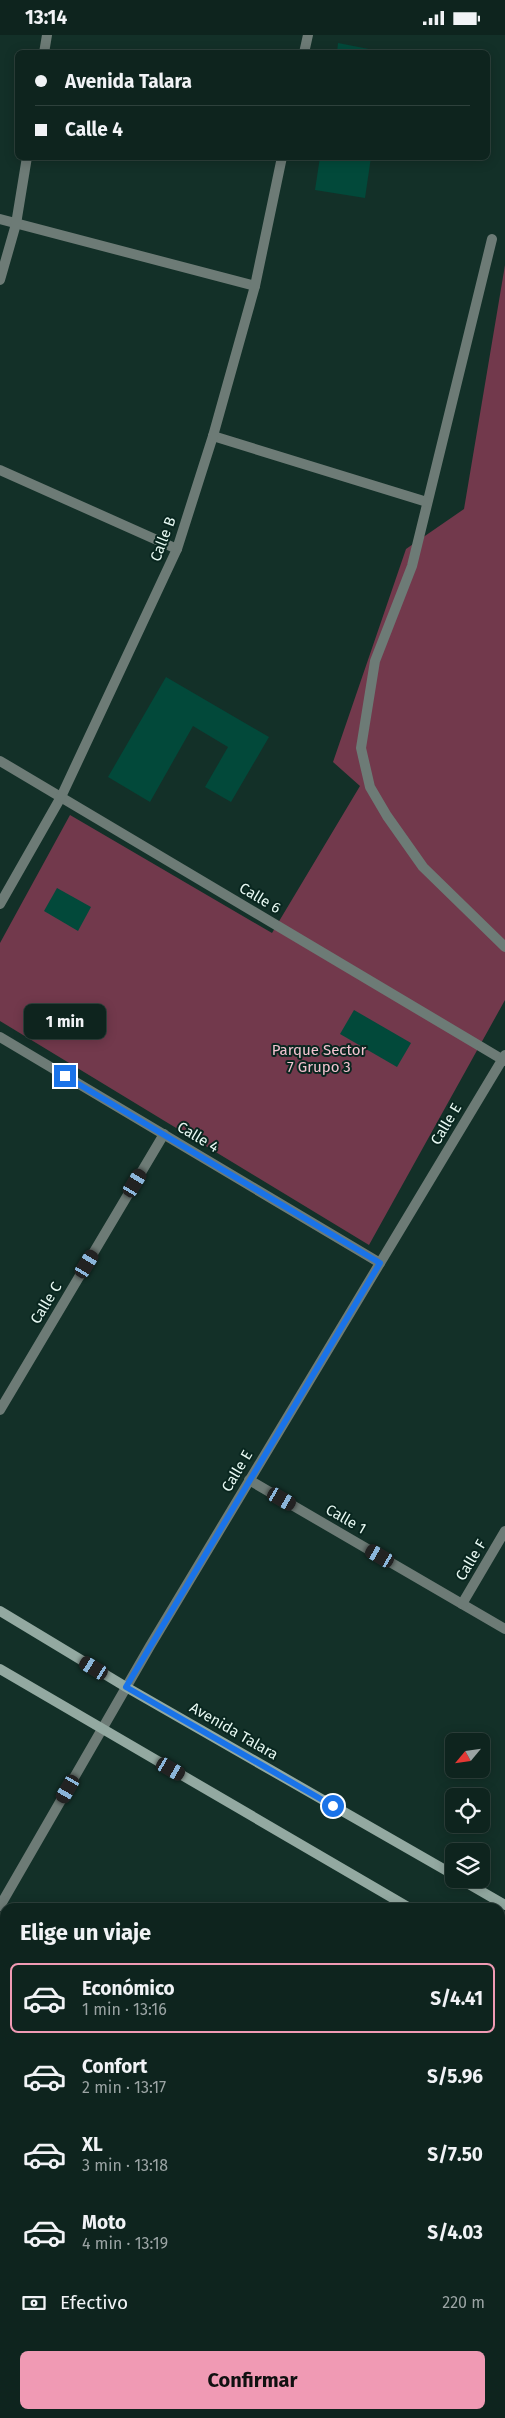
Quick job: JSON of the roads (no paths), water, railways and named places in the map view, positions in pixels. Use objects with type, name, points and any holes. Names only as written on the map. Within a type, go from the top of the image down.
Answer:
[{"type":"street","points":[[44,50],[47,35]]},
{"type":"street","points":[[305,50],[308,35]]},
{"type":"street","points":[[0,279],[16,224],[27,160]]},
{"type":"street","name":"Calle B","points":[[0,904],[61,797],[177,549],[213,436],[255,286],[281,160]]},
{"type":"street","points":[[0,219],[255,286]]},
{"type":"street","points":[[492,239],[412,566],[375,661],[361,748],[370,787],[387,817],[423,867],[505,947]]},
{"type":"street","points":[[213,436],[427,502]]},
{"type":"street","points":[[0,470],[177,549]]},
{"type":"street","name":"Calle 6","points":[[0,761],[504,1059]]},
{"type":"street","name":"Calle 4","points":[[0,1037],[380,1263]]},
{"type":"street","name":"Calle E","points":[[2,1903],[126,1687],[249,1480],[504,1059]]},
{"type":"street","name":"Calle C","points":[[0,1410],[164,1134]]},
{"type":"street","name":"Calle 1","points":[[249,1480],[505,1629]]},
{"type":"street","name":"Calle F","points":[[462,1604],[505,1531]]},
{"type":"street","name":"Avenida Talara","points":[[0,1611],[126,1687],[445,1870]]},
{"type":"street","points":[[0,1669],[401,1903]]},
{"type":"street","points":[[476,1888],[502,1903]]},
{"type":"park label","name":"Parque Sector 7 Grupo 3","points":[[319,1058]]}]
